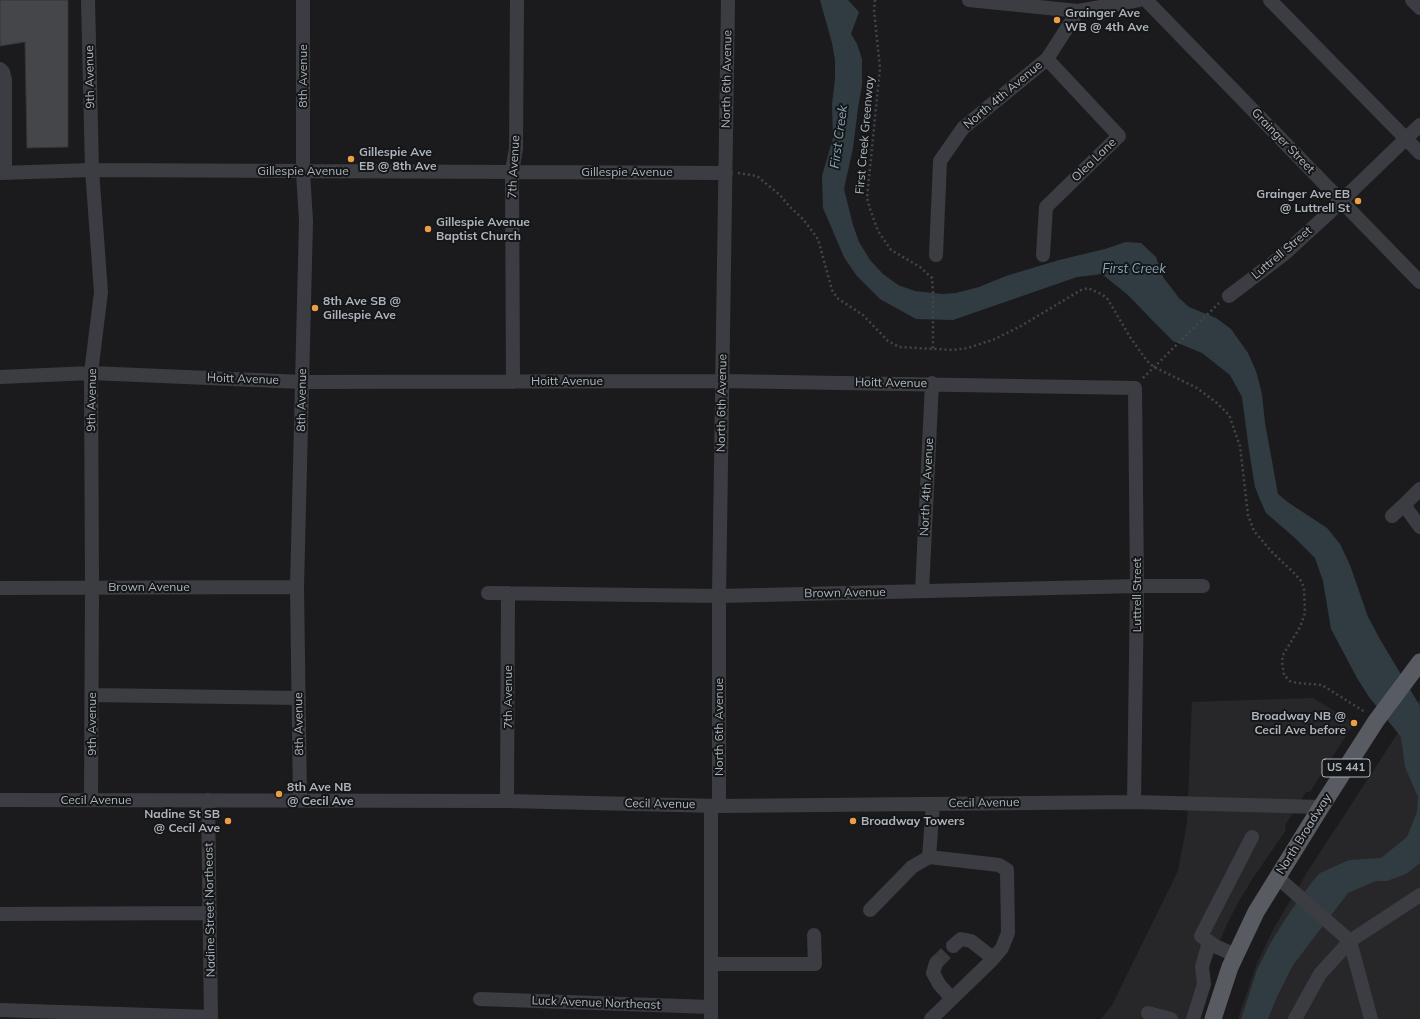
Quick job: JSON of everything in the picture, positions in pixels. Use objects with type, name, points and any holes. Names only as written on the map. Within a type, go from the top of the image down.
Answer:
[{"type":"main road","name":"North Broadway","points":[[1213,1019],[1230,967],[1256,912],[1376,721],[1420,662]]},
{"type":"street","name":"9th Avenue","points":[[88,0],[92,170],[101,292],[91,373],[91,800]]},
{"type":"street","name":"8th Avenue","points":[[300,800],[297,587],[306,221],[303,172],[303,0]]},
{"type":"street","name":"7th Avenue","points":[[513,382],[512,171],[516,149],[516,0]]},
{"type":"street","name":"North 6th Avenue","points":[[711,1013],[723,381],[728,0]]},
{"type":"street","points":[[969,0],[1078,11],[1139,0]]},
{"type":"street","name":"Grainger Street","points":[[1146,0],[1420,282]]},
{"type":"street","points":[[1270,0],[1420,153]]},
{"type":"street","points":[[1412,0],[1420,8]]},
{"type":"street","name":"North 4th Avenue","points":[[936,255],[940,161],[963,128],[1047,58],[1078,11]]},
{"type":"street","name":"Olea Lane","points":[[1043,255],[1046,207],[1119,136],[1047,58]]},
{"type":"street","points":[[0,70],[3,72],[5,80],[3,173]]},
{"type":"street","name":"Luttrell Street","points":[[1229,296],[1283,255],[1420,125]]},
{"type":"street","name":"Gillespie Avenue","points":[[3,173],[92,170],[726,173]]},
{"type":"street","name":"Hoitt Avenue","points":[[0,377],[91,373],[303,382],[723,381],[932,383],[1135,388]]},
{"type":"street","name":"North 4th Avenue","points":[[922,591],[932,383]]},
{"type":"street","name":"Luttrell Street","points":[[1134,802],[1137,586],[1135,388]]},
{"type":"street","points":[[1392,516],[1420,489]]},
{"type":"street","points":[[1404,505],[1420,527]]},
{"type":"street","name":"Brown Avenue","points":[[488,593],[719,596],[1137,586],[1202,586]]},
{"type":"street","name":"Brown Avenue","points":[[0,588],[297,587]]},
{"type":"street","name":"7th Avenue","points":[[507,801],[508,593]]},
{"type":"street","points":[[92,695],[299,698]]},
{"type":"street","name":"Cecil Avenue","points":[[0,800],[507,801],[715,806],[1134,802],[1321,807]]},
{"type":"street","name":"Nadine Street Northeast","points":[[208,800],[211,1018]]},
{"type":"street","points":[[929,857],[933,804]]},
{"type":"street","points":[[1235,955],[1215,946],[1201,936],[1252,837]]},
{"type":"street","points":[[870,910],[912,867],[929,857],[999,865],[1007,870],[1008,933],[1002,948],[931,1019]]},
{"type":"street","points":[[1277,877],[1350,941],[1371,1019]]},
{"type":"street","points":[[1295,1019],[1320,974],[1350,941],[1420,895]]},
{"type":"street","points":[[0,914],[210,913]]},
{"type":"street","points":[[711,964],[815,964],[814,935]]},
{"type":"street","points":[[953,946],[961,939],[971,940],[993,958]]},
{"type":"street","points":[[1194,1019],[1204,984],[1202,967],[1209,942]]},
{"type":"street","points":[[936,963],[933,973],[939,984],[952,999]]},
{"type":"street","name":"Luck Avenue Northeast","points":[[480,999],[711,1013]]},
{"type":"street","points":[[0,1010],[211,1018]]},
{"type":"street","points":[[1148,1012],[1171,1019]]},
{"type":"path","name":"First Creek Greenway","points":[[875,0],[874,10],[880,68],[867,198],[878,231],[884,242],[891,250],[920,267],[932,278],[933,349]]},
{"type":"path","points":[[726,173],[743,172],[757,176],[780,195],[803,219],[818,239],[832,290],[838,298],[863,315],[888,341],[899,347],[953,350],[968,348],[989,341],[1021,326],[1081,290],[1088,288],[1107,298],[1130,337],[1147,361],[1154,367],[1197,388],[1217,403],[1229,415],[1240,446],[1248,515],[1254,531],[1271,551],[1296,574],[1304,588],[1305,613],[1300,627],[1283,655],[1282,661],[1284,675],[1290,681],[1297,683],[1322,685],[1364,711],[1376,721]]},
{"type":"path","points":[[1135,388],[1154,367],[1218,304]]},
{"type":"shaded area","points":[[1313,698],[1354,723],[1310,792],[1306,792],[1285,825],[1286,830],[1239,901],[1211,961],[1191,1019],[1101,1019],[1112,1005],[1178,871],[1187,823],[1192,702]]},
{"type":"shaded area","points":[[1420,699],[1420,1019],[1238,1019],[1257,963],[1274,928],[1306,874]]},
{"type":"water","name":"First Creek","points":[[820,0],[848,0],[859,12],[851,34],[857,44],[862,59],[862,85],[853,148],[844,189],[859,242],[870,260],[883,274],[898,285],[915,291],[942,294],[956,293],[979,287],[1006,276],[1126,242],[1141,243],[1156,257],[1163,277],[1179,298],[1189,307],[1216,318],[1231,329],[1248,353],[1256,371],[1262,394],[1265,423],[1278,494],[1327,528],[1340,544],[1350,565],[1368,617],[1420,706],[1420,863],[1406,874],[1387,881],[1376,881],[1348,893],[1293,965],[1268,1019],[1241,1019],[1257,970],[1271,942],[1290,912],[1312,882],[1320,873],[1349,860],[1381,858],[1407,837],[1417,812],[1418,797],[1405,767],[1401,737],[1369,697],[1357,678],[1331,629],[1323,581],[1315,558],[1295,538],[1266,513],[1255,487],[1242,397],[1230,375],[1202,353],[1173,341],[1128,295],[1102,274],[1077,277],[953,320],[916,319],[880,299],[856,275],[844,257],[823,208],[822,176],[833,138],[832,104],[835,79],[835,60],[832,43]]},
{"type":"building","points":[[0,0],[68,0],[68,147],[27,148],[25,42],[0,46]]},
{"type":"tunnel","points":[[936,963],[953,946]]},
{"type":"place","name":"Grainger Ave WB @ 4th Ave","points":[[1057,20]]},
{"type":"place","name":"Gillespie Ave EB @ 8th Ave","points":[[351,159]]},
{"type":"place","name":"Grainger Ave EB @ Luttrell St","points":[[1358,201]]},
{"type":"place","name":"Gillespie Avenue Baptist Church","points":[[428,229]]},
{"type":"place","name":"8th Ave SB @ Gillespie Ave","points":[[315,308]]},
{"type":"place","name":"Broadway NB @ Cecil Ave before","points":[[1354,723]]},
{"type":"place","name":"8th Ave NB @ Cecil Ave","points":[[279,794]]},
{"type":"place","name":"Nadine St SB @ Cecil Ave","points":[[228,821]]},
{"type":"place","name":"Broadway Towers","points":[[853,821]]}]
